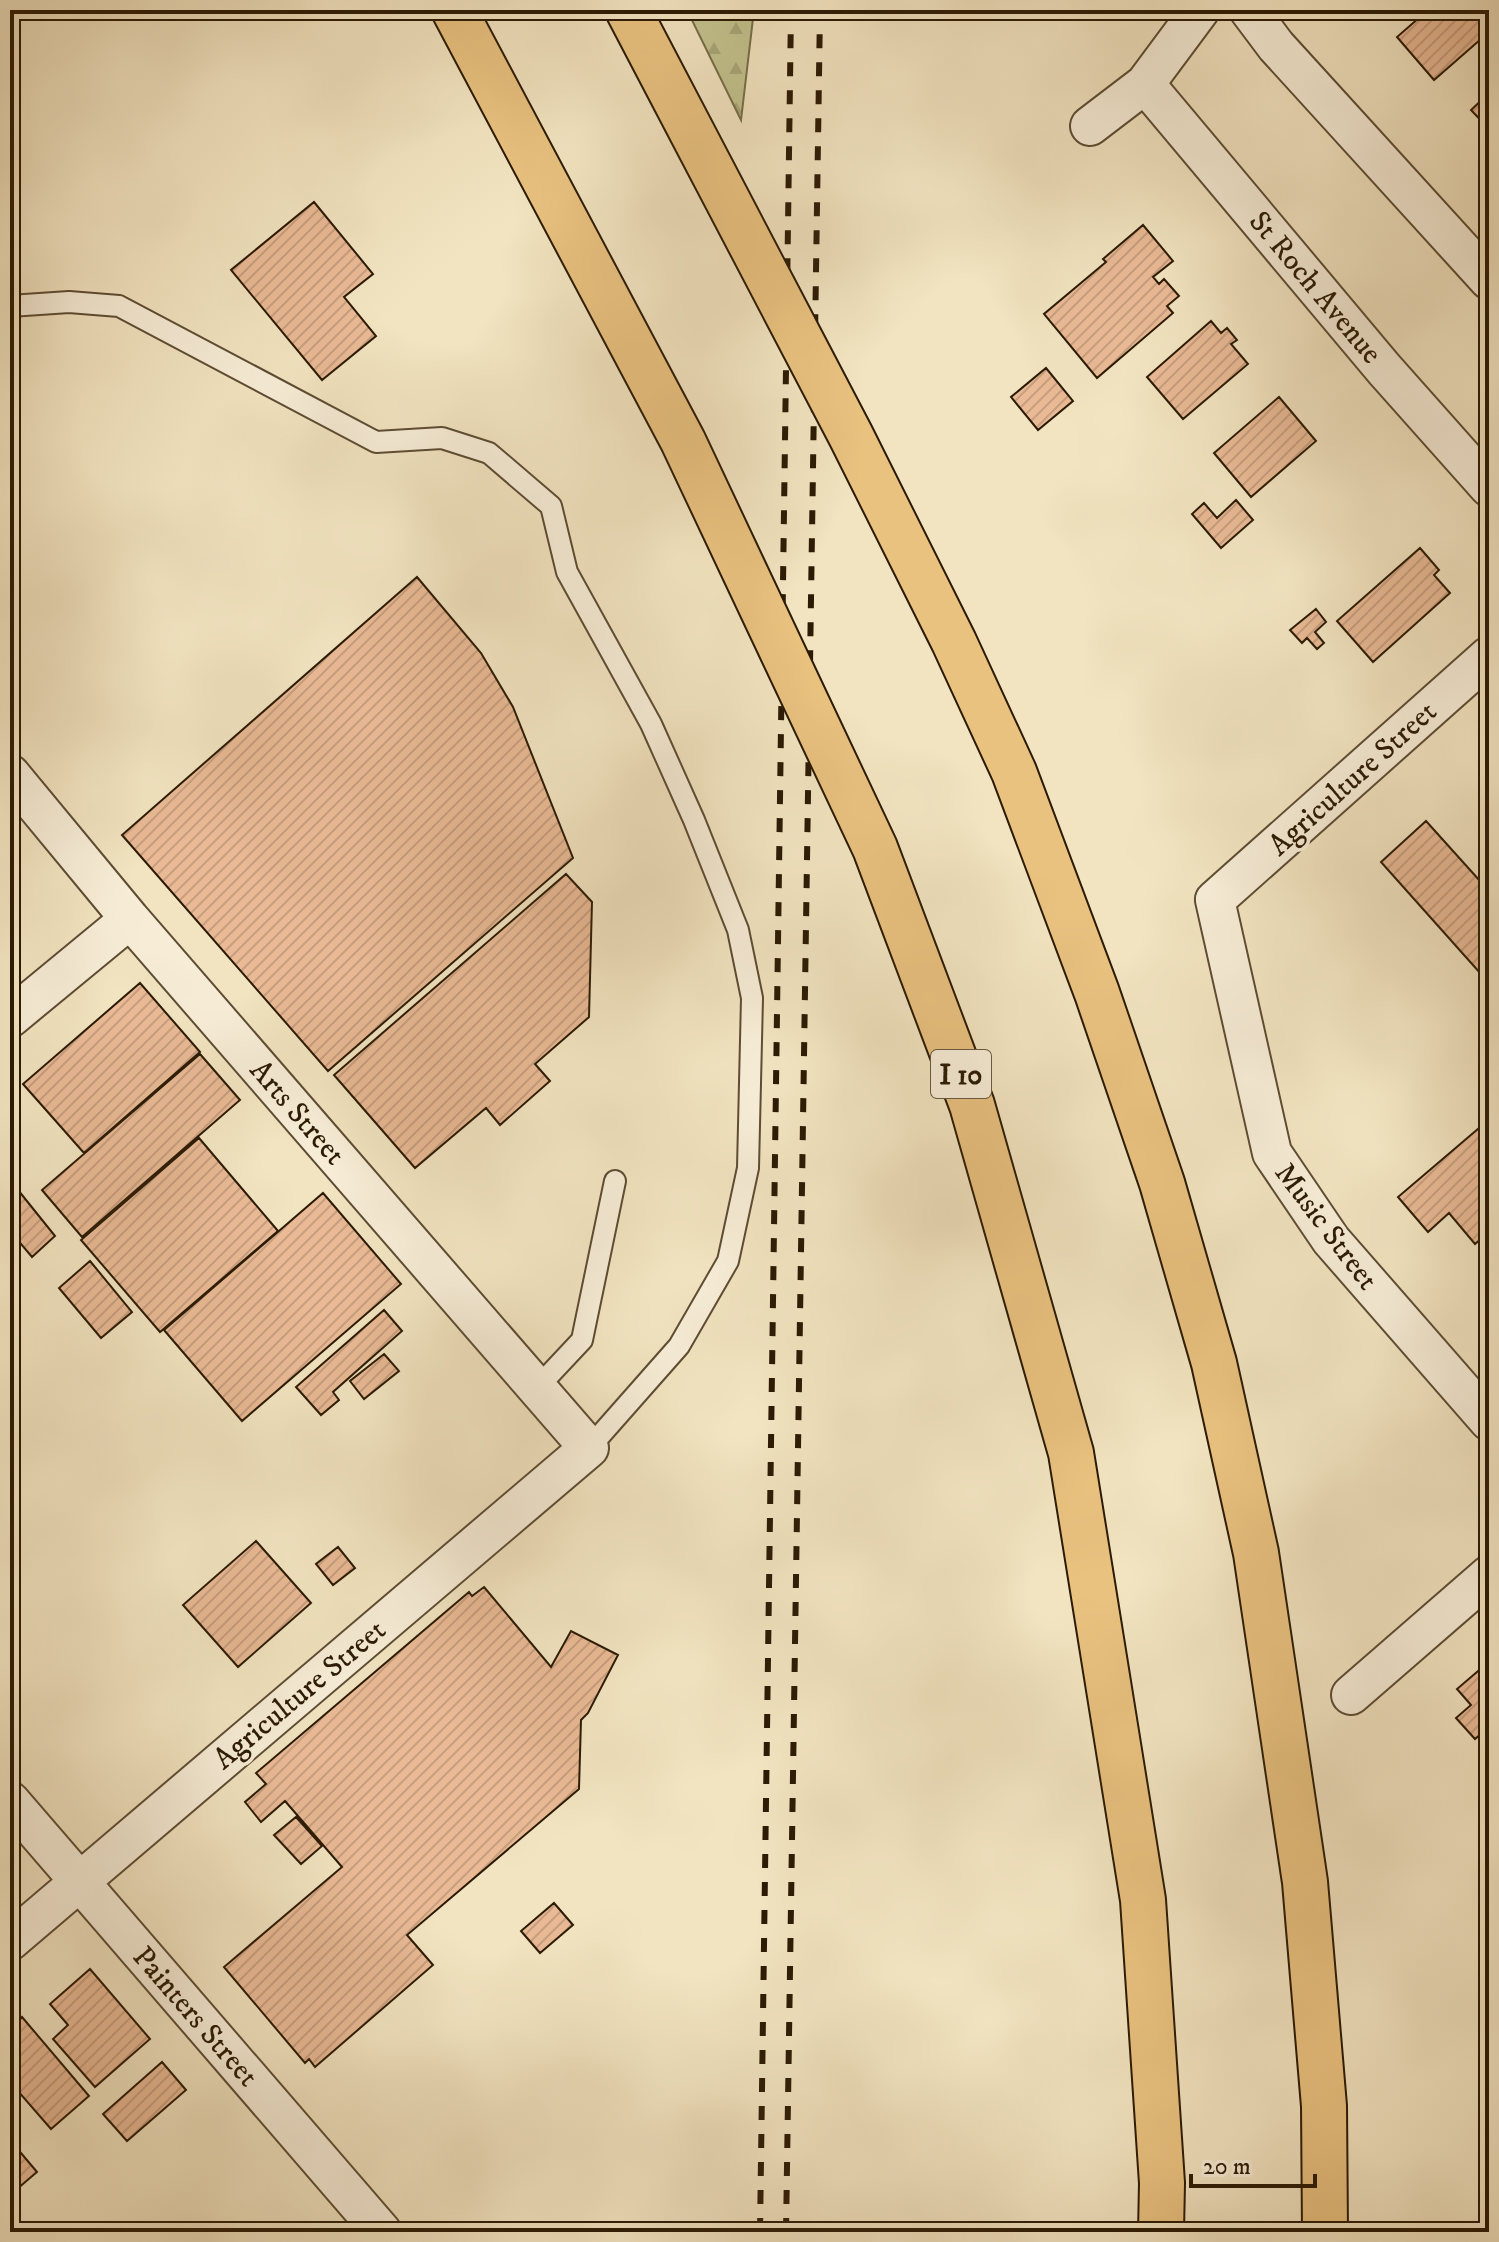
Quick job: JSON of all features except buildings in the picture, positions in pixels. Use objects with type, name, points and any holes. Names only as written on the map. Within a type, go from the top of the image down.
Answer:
[{"type":"highway","name":"I 10","points":[[454,10],[683,441],[875,848],[972,1105],[1074,1469],[1143,1900],[1162,2183],[1161,2232]]},
{"type":"highway","points":[[628,10],[851,436],[954,642],[1014,772],[1097,993],[1162,1183],[1214,1363],[1256,1553],[1305,1882],[1324,2106],[1325,2232]]},
{"type":"street","points":[[1090,126],[1145,84],[1200,10]]},
{"type":"street","points":[[1249,10],[1276,46],[1489,280]]},
{"type":"street","name":"St Roch Avenue","points":[[1145,84],[1384,369],[1489,487]]},
{"type":"street","name":"Agriculture Street","points":[[1215,900],[1489,656]]},
{"type":"street","name":"Arts Street","points":[[10,774],[130,919],[589,1448]]},
{"type":"street","name":"Music Street","points":[[1215,900],[1272,1153],[1331,1240],[1489,1421]]},
{"type":"street","points":[[10,1018],[130,919]]},
{"type":"street","name":"Agriculture Street","points":[[10,1941],[589,1448]]},
{"type":"street","points":[[1351,1695],[1489,1575]]},
{"type":"street","name":"Painters Street","points":[[10,1801],[382,2232]]},
{"type":"lane","points":[[10,306],[69,302],[119,306],[376,442],[442,438],[489,453],[551,506],[567,572],[651,724],[694,820],[738,930],[752,998],[748,1168],[728,1261],[679,1346],[589,1448]]},
{"type":"lane","points":[[537,1388],[582,1340],[615,1181]]},
{"type":"green space","points":[[687,10],[754,10],[741,120]]},
{"type":"railway","points":[[10,17],[18,10]]},
{"type":"railway","points":[[760,2232],[791,10]]},
{"type":"railway","points":[[786,2232],[820,10]]}]
